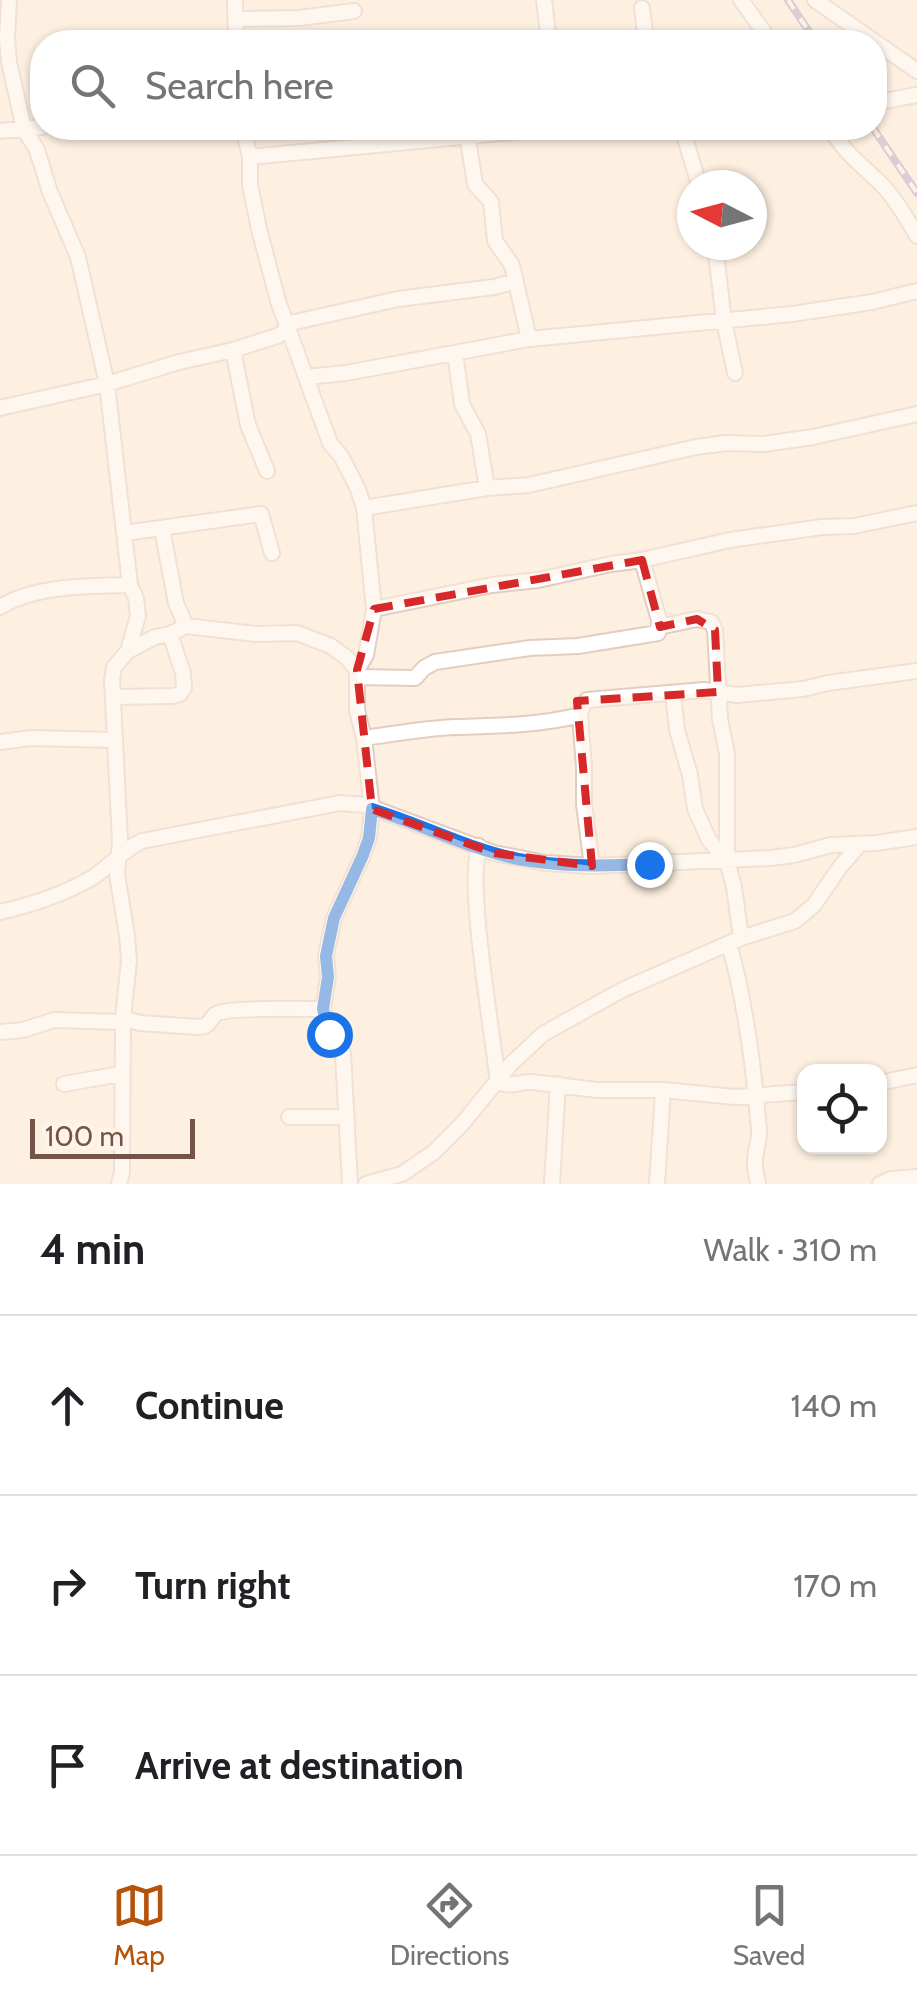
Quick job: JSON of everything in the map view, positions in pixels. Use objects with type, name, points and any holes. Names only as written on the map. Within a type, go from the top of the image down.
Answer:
[{"type":"street","points":[[9,0],[9,62],[24,129],[30,139]]},
{"type":"street","points":[[235,0],[235,30]]},
{"type":"street","points":[[544,0],[548,30]]},
{"type":"street","points":[[741,0],[762,30]]},
{"type":"street","points":[[815,0],[858,30]]},
{"type":"street","points":[[642,8],[645,30]]},
{"type":"street","points":[[235,19],[299,18],[354,11]]},
{"type":"street","points":[[887,50],[917,71]]},
{"type":"street","points":[[887,101],[917,95]]},
{"type":"street","points":[[0,131],[30,128]]},
{"type":"street","points":[[31,140],[78,257],[106,384],[130,585],[138,616],[128,651]]},
{"type":"street","points":[[246,140],[258,229],[278,301],[330,443],[358,489],[364,508],[374,609],[366,655],[357,673],[358,710],[372,809],[369,838],[334,918],[326,956],[328,977],[323,1009],[329,1034],[343,1053],[350,1184]]},
{"type":"street","points":[[250,157],[405,140]]},
{"type":"street","points":[[478,140],[476,184],[491,202],[495,241],[512,265],[529,339]]},
{"type":"street","points":[[686,140],[695,170]]},
{"type":"street","points":[[837,140],[886,190],[917,236]]},
{"type":"street","points":[[716,260],[735,373]]},
{"type":"street","points":[[0,408],[233,350],[277,336],[287,327],[398,299],[516,281]]},
{"type":"street","points":[[306,377],[529,339],[840,307],[917,291]]},
{"type":"street","points":[[233,350],[248,424],[267,472]]},
{"type":"street","points":[[455,353],[462,404],[478,434],[488,488]]},
{"type":"street","points":[[364,508],[544,482],[696,447],[814,437],[917,414]]},
{"type":"street","points":[[125,533],[260,514],[272,553]]},
{"type":"street","points":[[374,609],[730,540],[854,526],[917,514]]},
{"type":"street","points":[[162,529],[176,603],[186,626]]},
{"type":"street","points":[[119,1184],[122,1020],[128,960],[117,874],[120,842],[114,667],[128,651],[186,626],[256,634],[297,633],[331,646],[357,673],[416,678],[435,662],[658,633],[642,560]]},
{"type":"street","points":[[0,607],[14,598],[51,591],[130,585]]},
{"type":"street","points":[[659,627],[698,619],[712,622],[715,630],[727,754],[726,861],[734,888],[736,969],[753,1060],[760,1132],[754,1161],[758,1184]]},
{"type":"street","points":[[113,698],[180,694],[184,688],[183,673],[170,634]]},
{"type":"street","points":[[592,866],[584,804],[580,715],[587,700],[704,690],[737,695],[917,672]]},
{"type":"street","points":[[673,693],[695,809],[709,840],[726,861]]},
{"type":"street","points":[[364,738],[417,730],[562,720],[580,715]]},
{"type":"street","points":[[0,742],[31,738],[114,740]]},
{"type":"street","points":[[0,912],[36,904],[91,879],[142,841],[340,803],[365,806],[517,858],[592,866],[794,856],[830,844],[917,837]]},
{"type":"street","points":[[366,1184],[402,1179],[434,1152],[510,1064],[543,1034],[622,990],[735,941],[795,921],[814,906],[860,844]]},
{"type":"street","points":[[479,846],[475,882],[498,1081]]},
{"type":"street","points":[[0,1032],[23,1030],[54,1020],[122,1020],[198,1027],[206,1026],[216,1014],[256,1009],[323,1009]]},
{"type":"street","points":[[64,1084],[121,1074]]},
{"type":"street","points":[[887,1081],[917,1074]]},
{"type":"street","points":[[498,1081],[512,1086],[524,1082],[735,1097],[797,1093]]},
{"type":"street","points":[[552,1184],[558,1084]]},
{"type":"street","points":[[657,1184],[663,1090]]},
{"type":"street","points":[[289,1117],[347,1117]]},
{"type":"street","points":[[888,1182],[917,1176]]},
{"type":"highlighted area","points":[[642,560],[660,627],[697,619],[715,630],[718,692],[577,701],[592,866],[494,853],[372,809],[357,670],[374,609]]},
{"type":"railway","points":[[788,0],[808,30]]},
{"type":"railway","points":[[881,140],[917,193]]},
{"type":"route","points":[[329,1034],[323,1009],[328,977],[326,956],[334,918],[369,838],[372,809],[517,858],[592,866],[649,864]]}]
